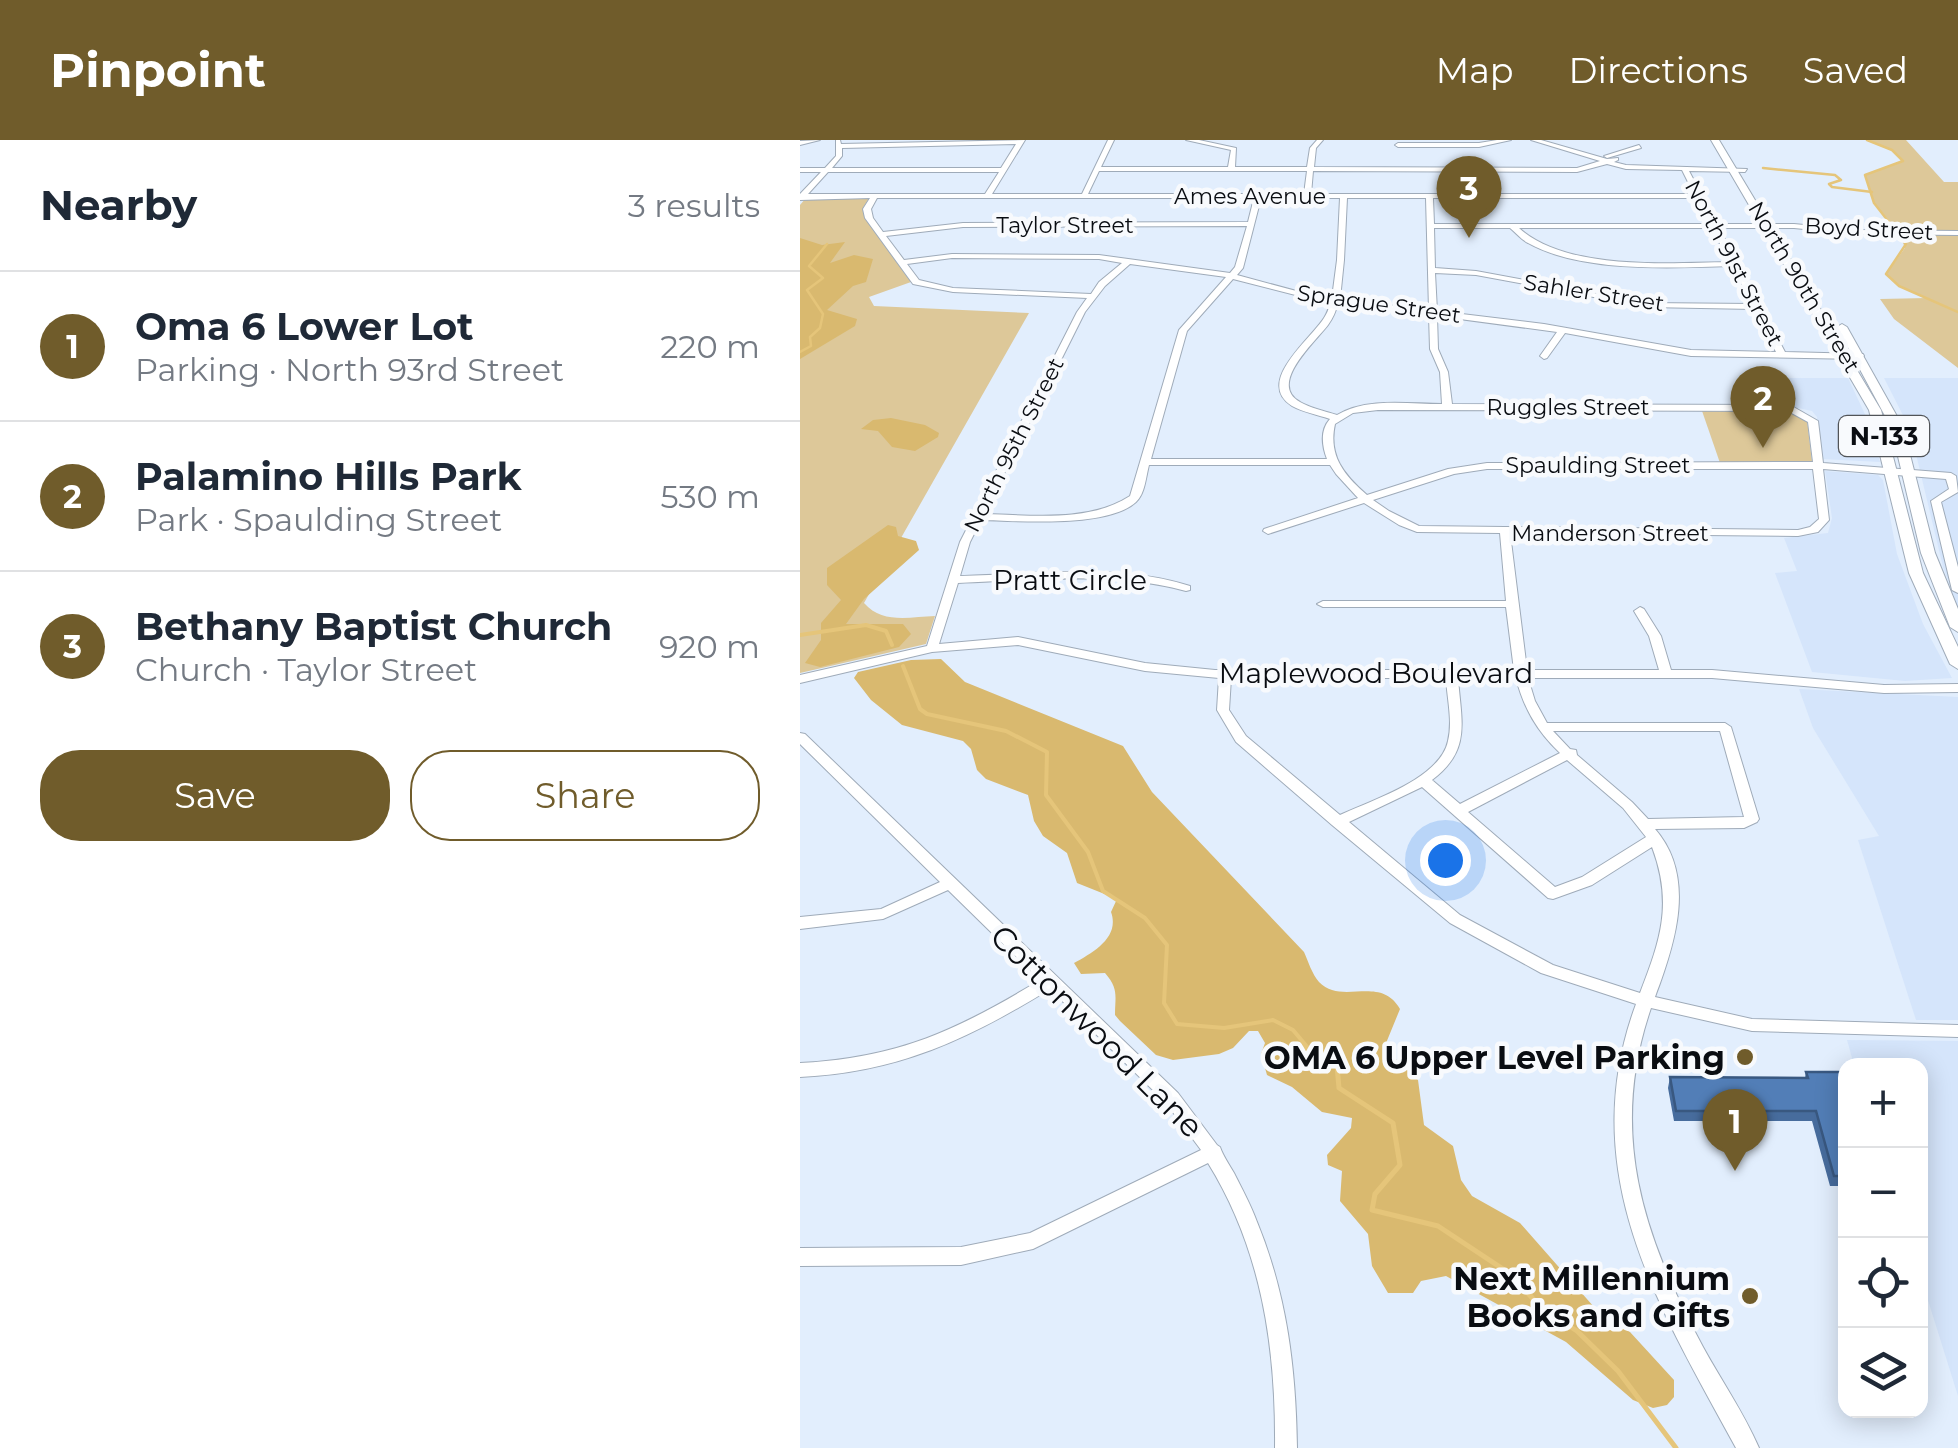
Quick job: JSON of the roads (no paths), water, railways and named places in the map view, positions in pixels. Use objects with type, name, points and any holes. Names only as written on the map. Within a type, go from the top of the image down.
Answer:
[{"type":"main road","name":"North 90th Street","points":[[1716,140],[1892,416],[1928,553],[1958,627]]},
{"type":"main road","name":"North 90th Street","points":[[1726,140],[1737,168]]},
{"type":"main road","name":"North 90th Street","points":[[1852,356],[1875,410],[1916,573],[1958,664]]},
{"type":"street","points":[[800,143],[817,140]]},
{"type":"street","points":[[1084,196],[1111,140]]},
{"type":"street","points":[[1189,140],[1234,149],[1230,170]]},
{"type":"street","points":[[1307,196],[1313,148],[1320,140]]},
{"type":"street","points":[[1398,145],[1478,146],[1508,140]]},
{"type":"street","points":[[1534,140],[1610,159],[1685,170],[1737,168]]},
{"type":"street","points":[[1555,140],[1610,159],[1737,168]]},
{"type":"street","points":[[801,197],[839,156],[839,143],[1022,141]]},
{"type":"street","points":[[987,196],[1022,141]]},
{"type":"street","points":[[1097,170],[1577,170],[1638,147]]},
{"type":"street","points":[[800,170],[1004,170]]},
{"type":"street","name":"North 91st Street","points":[[1685,170],[1784,356]]},
{"type":"street","points":[[874,196],[867,212],[909,277],[924,285],[1091,296]]},
{"type":"street","points":[[978,517],[1095,514],[1126,506],[1138,494],[1183,330],[1233,276],[1258,196]]},
{"type":"street","points":[[1344,196],[1329,318],[1288,369],[1284,386],[1292,403],[1336,418],[1326,433],[1330,462],[1367,497],[1407,526]]},
{"type":"street","points":[[1429,196],[1434,349],[1444,372],[1447,406]]},
{"type":"street","name":"Ames Avenue","points":[[801,197],[1699,196]]},
{"type":"street","name":"Taylor Street","points":[[880,234],[963,225],[1250,224]]},
{"type":"street","points":[[1430,226],[1773,226]]},
{"type":"street","points":[[1512,226],[1530,245],[1597,258],[1643,264],[1734,264]]},
{"type":"street","name":"Boyd Street","points":[[1773,226],[1876,233],[1958,233]]},
{"type":"street","name":"Sprague Street","points":[[900,263],[967,256],[1129,261],[1233,276],[1334,300],[1563,330],[1691,354],[1852,356]]},
{"type":"street","name":"North 95th Street","points":[[932,648],[952,580],[978,517],[1091,296],[1129,261]]},
{"type":"street","name":"Sahler Street","points":[[1431,270],[1476,273],[1647,305],[1757,306]]},
{"type":"street","points":[[1544,356],[1563,330]]},
{"type":"street","name":"Ruggles Street","points":[[1336,418],[1370,407],[1447,406],[1777,407],[1802,412]]},
{"type":"street","points":[[1802,412],[1813,421],[1818,466]]},
{"type":"street","points":[[1147,462],[1330,462]]},
{"type":"street","name":"Spaulding Street","points":[[1367,497],[1487,466],[1818,466],[1892,471]]},
{"type":"street","name":"Manderson Street","points":[[1407,526],[1438,532],[1814,530],[1824,520],[1818,466]]},
{"type":"street","points":[[1892,471],[1952,476],[1954,490],[1936,502],[1958,590]]},
{"type":"street","points":[[1268,531],[1367,497]]},
{"type":"street","points":[[1505,532],[1522,674],[1530,705],[1544,727],[1651,831],[1671,880],[1672,907],[1628,1055],[1622,1139],[1632,1203],[1667,1299],[1748,1448]]},
{"type":"street","name":"Pratt Circle","points":[[952,580],[1118,578],[1164,581],[1186,588]]},
{"type":"street","points":[[1322,604],[1513,604]]},
{"type":"street","points":[[1640,612],[1655,636],[1666,673]]},
{"type":"street","name":"Maplewood Boulevard","points":[[800,679],[932,648],[1034,642],[1145,667],[1225,674],[1666,673],[1884,689],[1958,688]]},
{"type":"street","points":[[1225,674],[1222,704],[1233,729],[1434,904],[1490,942],[1548,968],[1645,1001],[1768,1027],[1958,1031]]},
{"type":"street","points":[[1337,822],[1423,780],[1442,765],[1453,746],[1452,674]]},
{"type":"street","points":[[1423,780],[1557,895],[1651,831],[1744,823],[1752,819],[1725,727],[1544,727]]},
{"type":"street","name":"Cottonwood Lane","points":[[800,737],[1172,1098],[1214,1152],[1250,1220],[1274,1296],[1286,1388],[1286,1448]]},
{"type":"street","points":[[1458,810],[1570,754]]},
{"type":"street","points":[[800,923],[883,914],[950,883]]},
{"type":"street","points":[[800,1070],[877,1063],[936,1046],[982,1024],[1051,981]]},
{"type":"street","points":[[800,1257],[961,1256],[1020,1244],[1069,1227],[1214,1152]]},
{"type":"waterway","points":[[1867,140],[1892,150],[1903,161],[1865,175],[1870,192]]},
{"type":"waterway","points":[[1763,168],[1835,175],[1841,180],[1829,184],[1832,187],[1870,192]]},
{"type":"waterway","points":[[1870,192],[1874,203],[1906,244],[1886,274],[1899,286],[1958,312]]},
{"type":"waterway","points":[[800,352],[811,346],[810,337],[820,328],[823,314],[807,290],[823,278],[809,266],[827,244]]},
{"type":"waterway","points":[[800,635],[866,625],[886,631],[892,645]]},
{"type":"waterway","points":[[903,666],[920,709],[927,714],[1006,731],[1047,752],[1046,795],[1088,852],[1103,891],[1145,918],[1167,945],[1164,1003],[1177,1024],[1224,1028],[1273,1020],[1293,1030],[1309,1049]]},
{"type":"waterway","points":[[1305,1047],[1337,1066],[1339,1088],[1393,1123],[1400,1165],[1375,1194],[1372,1210],[1438,1226],[1512,1275],[1542,1309],[1577,1331],[1618,1371],[1676,1448]]},
{"type":"place","name":"Bethany Baptist Church","points":[[1469,238]]},
{"type":"place","name":"Palamino Hills Park","points":[[1763,448]]},
{"type":"place","name":"OMA 6 Upper Level Parking","points":[[1745,1057]]},
{"type":"place","name":"Oma 6 Lower Lot","points":[[1735,1171]]},
{"type":"place","name":"Next Millennium Books and Gifts","points":[[1750,1296]]}]
